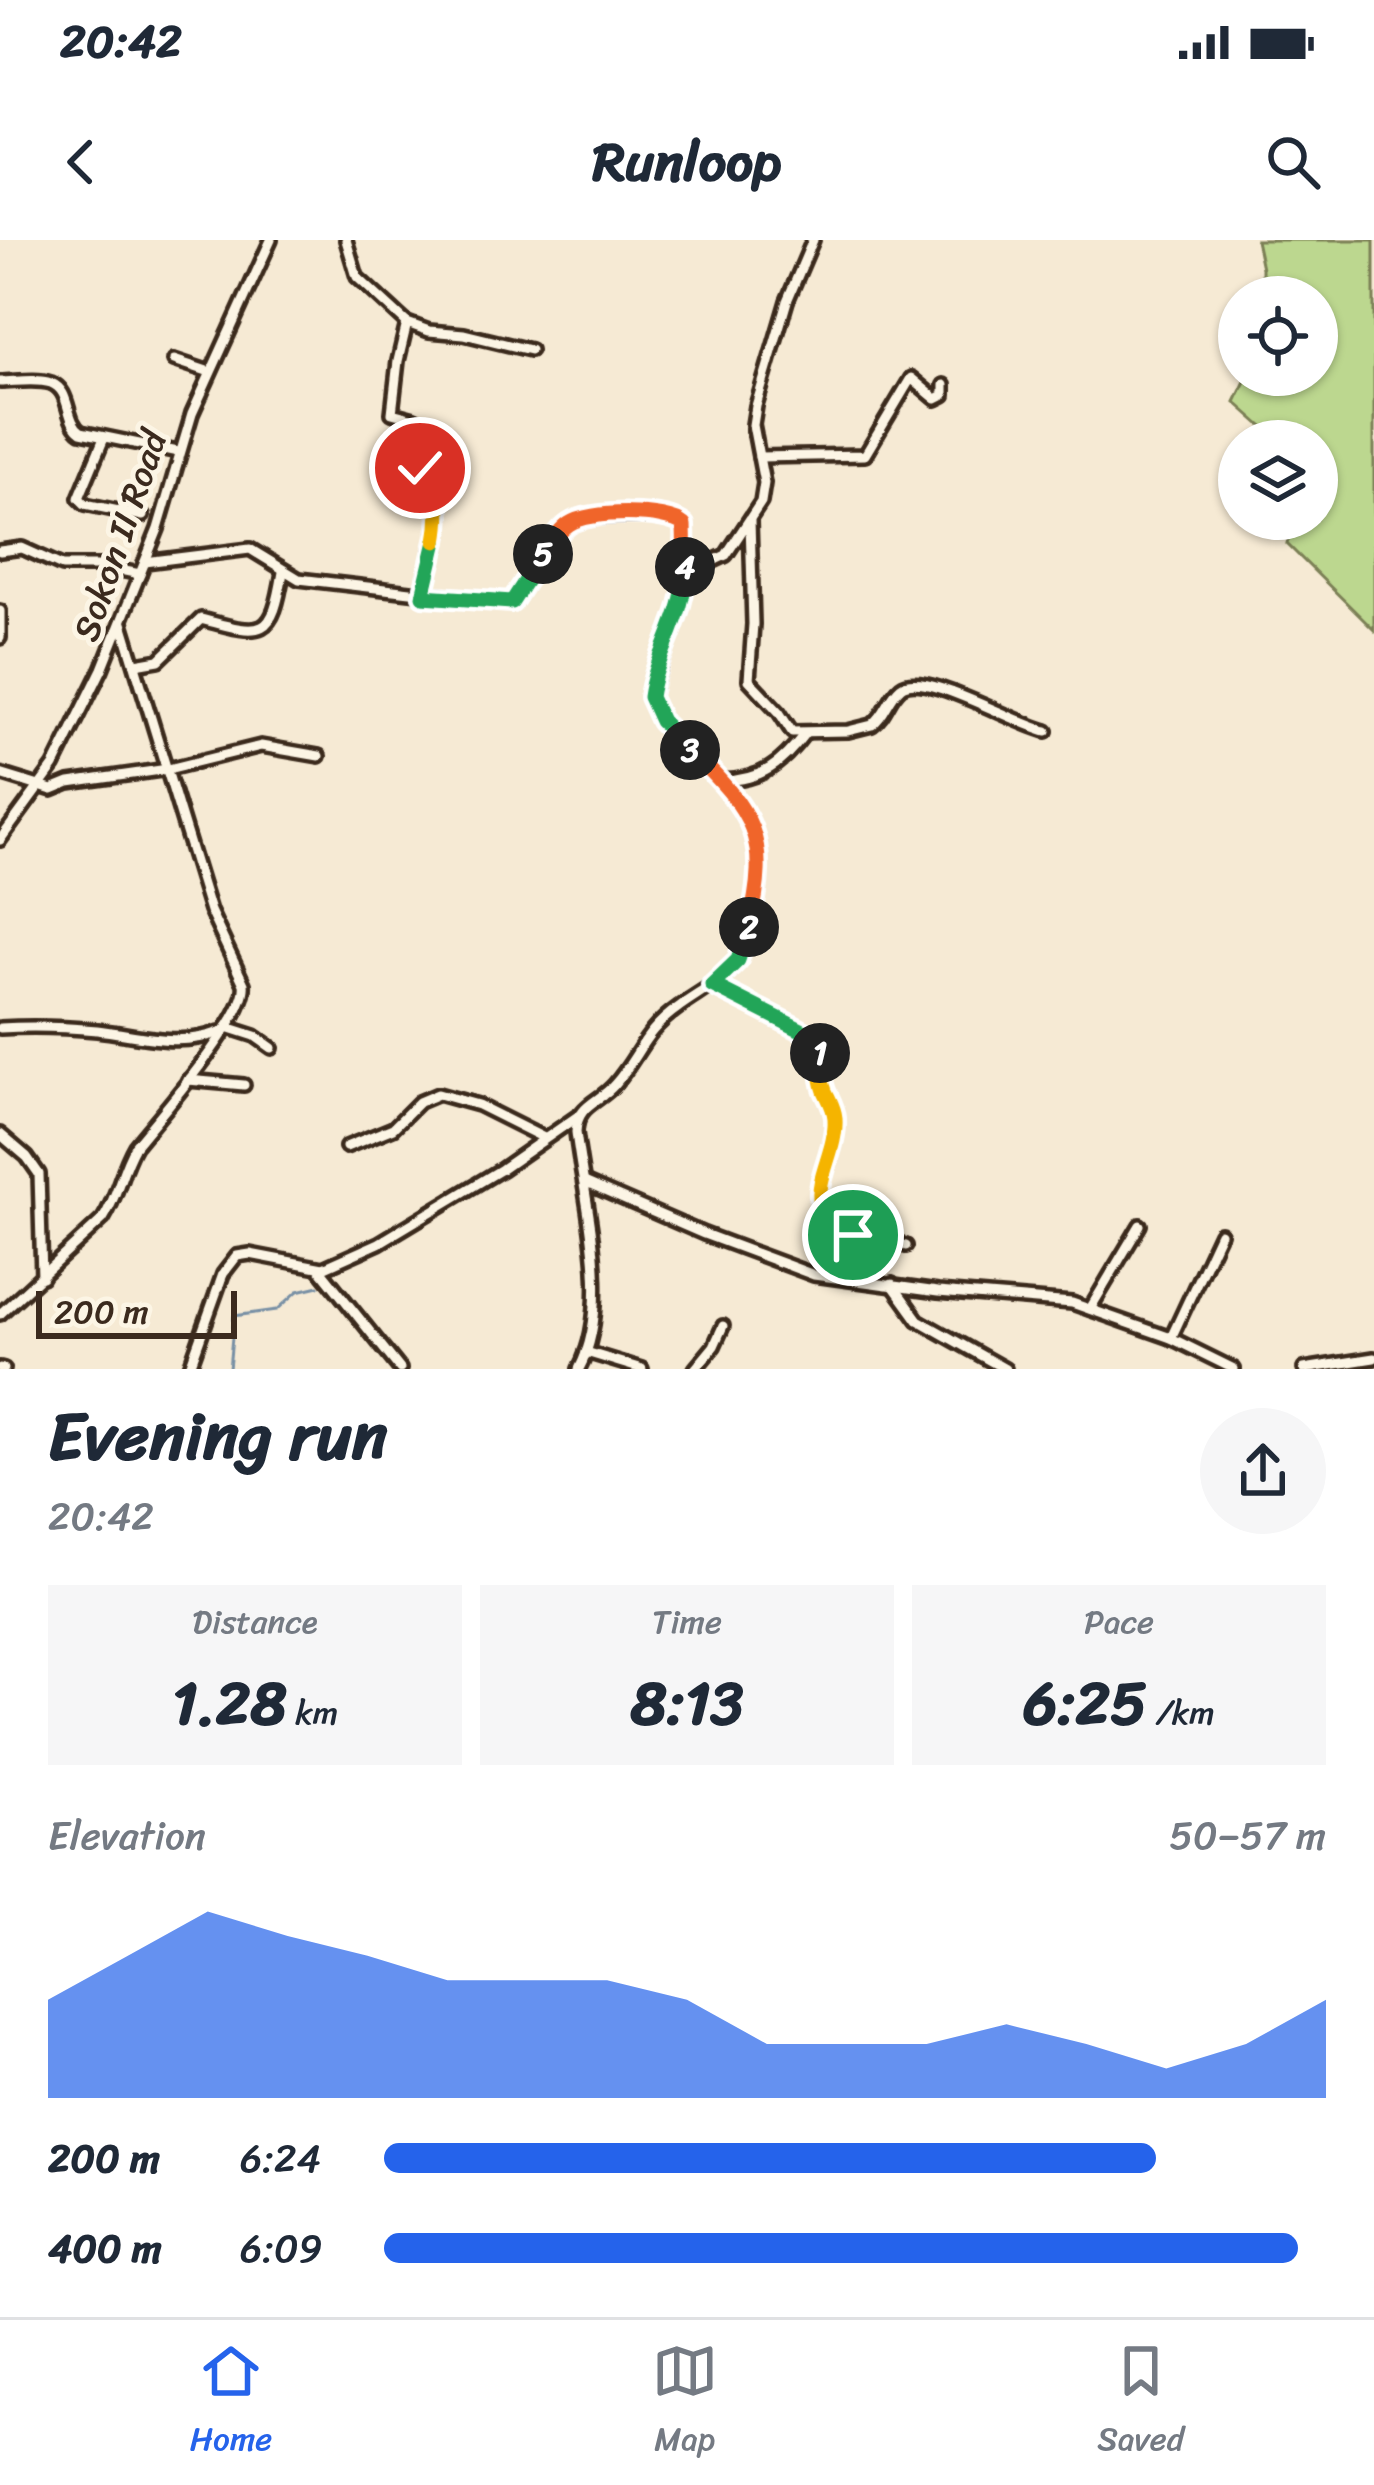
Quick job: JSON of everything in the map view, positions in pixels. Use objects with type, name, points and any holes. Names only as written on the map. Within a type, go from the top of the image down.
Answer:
[{"type":"street","name":"Sokon II Road","points":[[0,840],[69,740],[146,562],[165,511],[178,452],[210,372],[272,240]]},
{"type":"street","points":[[346,240],[357,277],[407,323],[530,350]]},
{"type":"street","points":[[579,1369],[586,1352],[594,1266],[576,1132],[578,1116],[614,1085],[658,1023],[738,960],[758,891],[760,859],[748,819],[722,781],[661,721],[650,697],[686,582],[694,569],[726,555],[763,497],[753,425],[756,406],[787,301],[813,240]]},
{"type":"street","points":[[407,323],[392,409],[394,415],[414,419],[417,461],[433,481],[440,516],[423,596]]},
{"type":"street","points":[[174,360],[210,372]]},
{"type":"street","points":[[759,458],[865,455],[910,378],[936,399],[944,395],[944,385]]},
{"type":"street","points":[[0,382],[51,383],[63,392],[75,428],[178,452]]},
{"type":"street","points":[[104,438],[81,488],[80,502],[143,516]]},
{"type":"street","points":[[146,562],[250,549],[299,580],[512,602],[563,529],[584,517],[667,516],[682,521],[686,582]]},
{"type":"street","points":[[749,521],[753,624],[749,680],[792,732],[848,731],[876,724],[900,688],[915,682],[953,692],[1010,720],[1047,731]]},
{"type":"street","points":[[0,551],[22,548],[62,566],[100,566],[140,574]]},
{"type":"street","points":[[136,664],[159,660],[201,620],[247,630],[267,625],[274,619],[283,572]]},
{"type":"street","points":[[0,611],[0,638]]},
{"type":"street","points":[[0,1314],[103,1219],[116,1201],[135,1145],[226,1029],[242,1005],[245,990],[210,911],[122,623]]},
{"type":"street","points":[[722,781],[767,772],[805,733]]},
{"type":"street","points":[[2,778],[52,790],[72,782],[168,769],[261,746],[319,756]]},
{"type":"street","points":[[712,985],[818,1040],[822,1084],[835,1117],[820,1180],[820,1202],[839,1229],[906,1246]]},
{"type":"street","points":[[0,1028],[86,1029],[166,1040],[195,1040],[226,1029],[255,1036],[272,1048]]},
{"type":"street","points":[[188,1081],[244,1085]]},
{"type":"street","points":[[346,1147],[393,1128],[419,1102],[438,1094],[478,1105],[544,1138]]},
{"type":"street","points":[[189,1369],[223,1274],[237,1256],[250,1254],[319,1268],[379,1243],[578,1116]]},
{"type":"street","points":[[0,1133],[27,1156],[39,1174],[42,1277]]},
{"type":"street","points":[[584,1182],[798,1270],[938,1292],[1055,1299],[1171,1338],[1234,1369]]},
{"type":"street","points":[[1090,1309],[1140,1225]]},
{"type":"street","points":[[1171,1338],[1220,1233]]},
{"type":"street","points":[[860,1279],[866,1237]]},
{"type":"street","points":[[319,1268],[400,1369]]},
{"type":"street","points":[[892,1284],[918,1320],[1005,1369]]},
{"type":"street","points":[[694,1369],[714,1346],[723,1326]]},
{"type":"street","points":[[586,1352],[642,1369]]},
{"type":"street","points":[[1304,1369],[1374,1358]]},
{"type":"green space","points":[[1256,240],[1374,240],[1374,630],[1287,544],[1288,540],[1338,540],[1338,420],[1255,420],[1235,402],[1238,396],[1338,396],[1338,276],[1262,276]]},
{"type":"waterway","points":[[229,1369],[234,1316],[277,1310],[298,1291],[319,1286]]},
{"type":"route","points":[[420,468],[433,481],[440,516],[423,596],[512,602],[563,529],[584,517],[667,516],[684,525],[686,582],[652,682],[651,702],[661,721],[740,804],[760,859],[758,891],[743,950],[712,985],[818,1040],[822,1084],[835,1117],[820,1180],[820,1202],[830,1221],[853,1235]]}]
